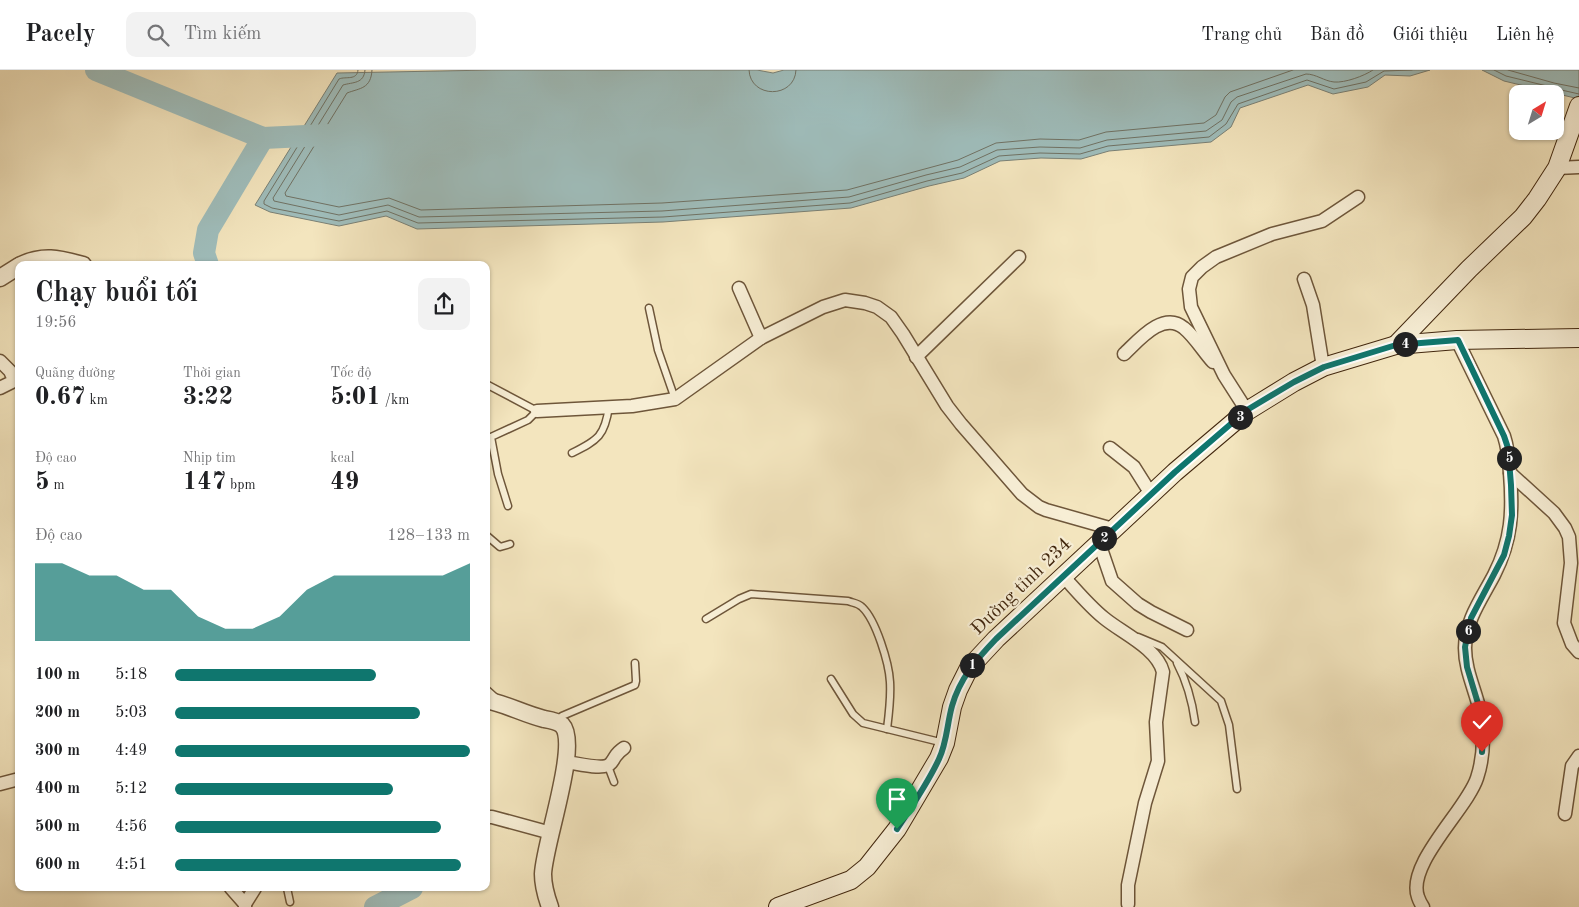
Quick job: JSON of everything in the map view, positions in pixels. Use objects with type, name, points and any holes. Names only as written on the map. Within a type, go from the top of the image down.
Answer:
[{"type":"main road","points":[[1396,345],[1523,217],[1545,188],[1556,168],[1579,108]]},
{"type":"main road","name":"Đường tỉnh 234","points":[[778,907],[842,884],[860,874],[897,829],[939,758],[945,743],[952,706],[969,668],[996,639],[1113,529],[1247,410],[1294,382],[1324,367],[1396,345],[1458,340],[1579,338]]},
{"type":"street","points":[[1556,168],[1579,167]]},
{"type":"street","points":[[1224,375],[1192,307],[1189,289],[1192,277],[1216,257],[1272,234],[1322,221],[1358,197]]},
{"type":"street","points":[[916,357],[1019,257]]},
{"type":"street","points":[[29,261],[33,259],[53,258],[66,261]]},
{"type":"street","points":[[0,278],[15,269]]},
{"type":"street","points":[[1304,280],[1313,305],[1324,367]]},
{"type":"street","points":[[738,288],[760,338]]},
{"type":"street","points":[[537,411],[632,406],[675,399],[760,338],[823,307],[845,300],[865,302],[878,307],[890,317],[903,334],[947,406],[1022,494],[1046,510],[1113,529]]},
{"type":"street","points":[[1124,354],[1152,329],[1167,323],[1175,323],[1185,329],[1224,375],[1247,410]]},
{"type":"street","points":[[1418,904],[1417,882],[1420,871],[1436,842],[1469,794],[1477,779],[1480,767],[1483,739],[1480,710],[1467,667],[1465,647],[1471,618],[1504,555],[1512,515],[1508,448],[1458,340]]},
{"type":"street","points":[[0,362],[10,371],[15,379]]},
{"type":"street","points":[[0,388],[15,381]]},
{"type":"street","points":[[1110,448],[1134,467],[1152,494]]},
{"type":"street","points":[[1510,473],[1554,513],[1569,537],[1571,563],[1564,623],[1572,644],[1579,652]]},
{"type":"street","points":[[1099,542],[1112,580],[1138,604],[1187,630]]},
{"type":"street","points":[[1063,576],[1103,618],[1155,656],[1162,666],[1163,672],[1156,722],[1158,761],[1145,802],[1128,885],[1128,904]]},
{"type":"street","points":[[494,702],[515,711],[556,722],[562,725],[568,736],[566,762],[543,875],[544,887],[550,907]]},
{"type":"street","points":[[566,762],[598,767],[608,766],[612,763],[616,753],[624,748]]},
{"type":"street","points":[[1564,814],[1572,766],[1579,756]]},
{"type":"street","points":[[0,784],[15,780]]},
{"type":"street","points":[[490,817],[551,833]]},
{"type":"street","points":[[233,891],[245,906],[253,891]]},
{"type":"lane","points":[[649,308],[658,350],[675,399]]},
{"type":"lane","points":[[490,386],[537,411],[528,420],[490,436]]},
{"type":"lane","points":[[572,453],[600,437],[607,424],[609,406]]},
{"type":"lane","points":[[490,444],[508,506]]},
{"type":"lane","points":[[490,538],[500,547],[510,544]]},
{"type":"lane","points":[[706,619],[751,594],[848,601],[858,604],[869,615],[885,652],[890,681],[887,729]]},
{"type":"lane","points":[[1121,630],[1162,647],[1216,694],[1225,708],[1232,742],[1237,789]]},
{"type":"lane","points":[[1176,659],[1191,696],[1195,722]]},
{"type":"lane","points":[[556,722],[562,716],[635,685],[635,663]]},
{"type":"lane","points":[[831,679],[844,701],[863,723],[945,743]]},
{"type":"lane","points":[[608,766],[614,782]]},
{"type":"lane","points":[[288,891],[290,902]]},
{"type":"water","points":[[492,70],[757,70],[773,73],[784,70],[1430,70],[1410,76],[1385,75],[1368,87],[1333,94],[1308,85],[1240,108],[1231,127],[1211,142],[1109,151],[1081,159],[1041,158],[1000,161],[964,178],[851,208],[663,222],[417,229],[386,216],[339,226],[270,212],[255,205],[337,73]]},
{"type":"water","points":[[1482,70],[1579,70],[1579,99],[1564,95],[1564,85],[1521,85],[1504,81]]},
{"type":"waterway","points":[[96,70],[263,138],[327,135]]},
{"type":"waterway","points":[[207,261],[204,253],[208,230],[263,138]]},
{"type":"waterway","points":[[375,907],[406,891]]},
{"type":"route","points":[[897,829],[939,758],[945,743],[952,706],[964,677],[969,668],[996,639],[1175,472],[1247,410],[1294,382],[1324,367],[1396,345],[1458,340],[1508,448],[1512,515],[1509,536],[1504,555],[1471,618],[1465,647],[1467,667],[1480,710],[1483,739],[1482,752]]}]
